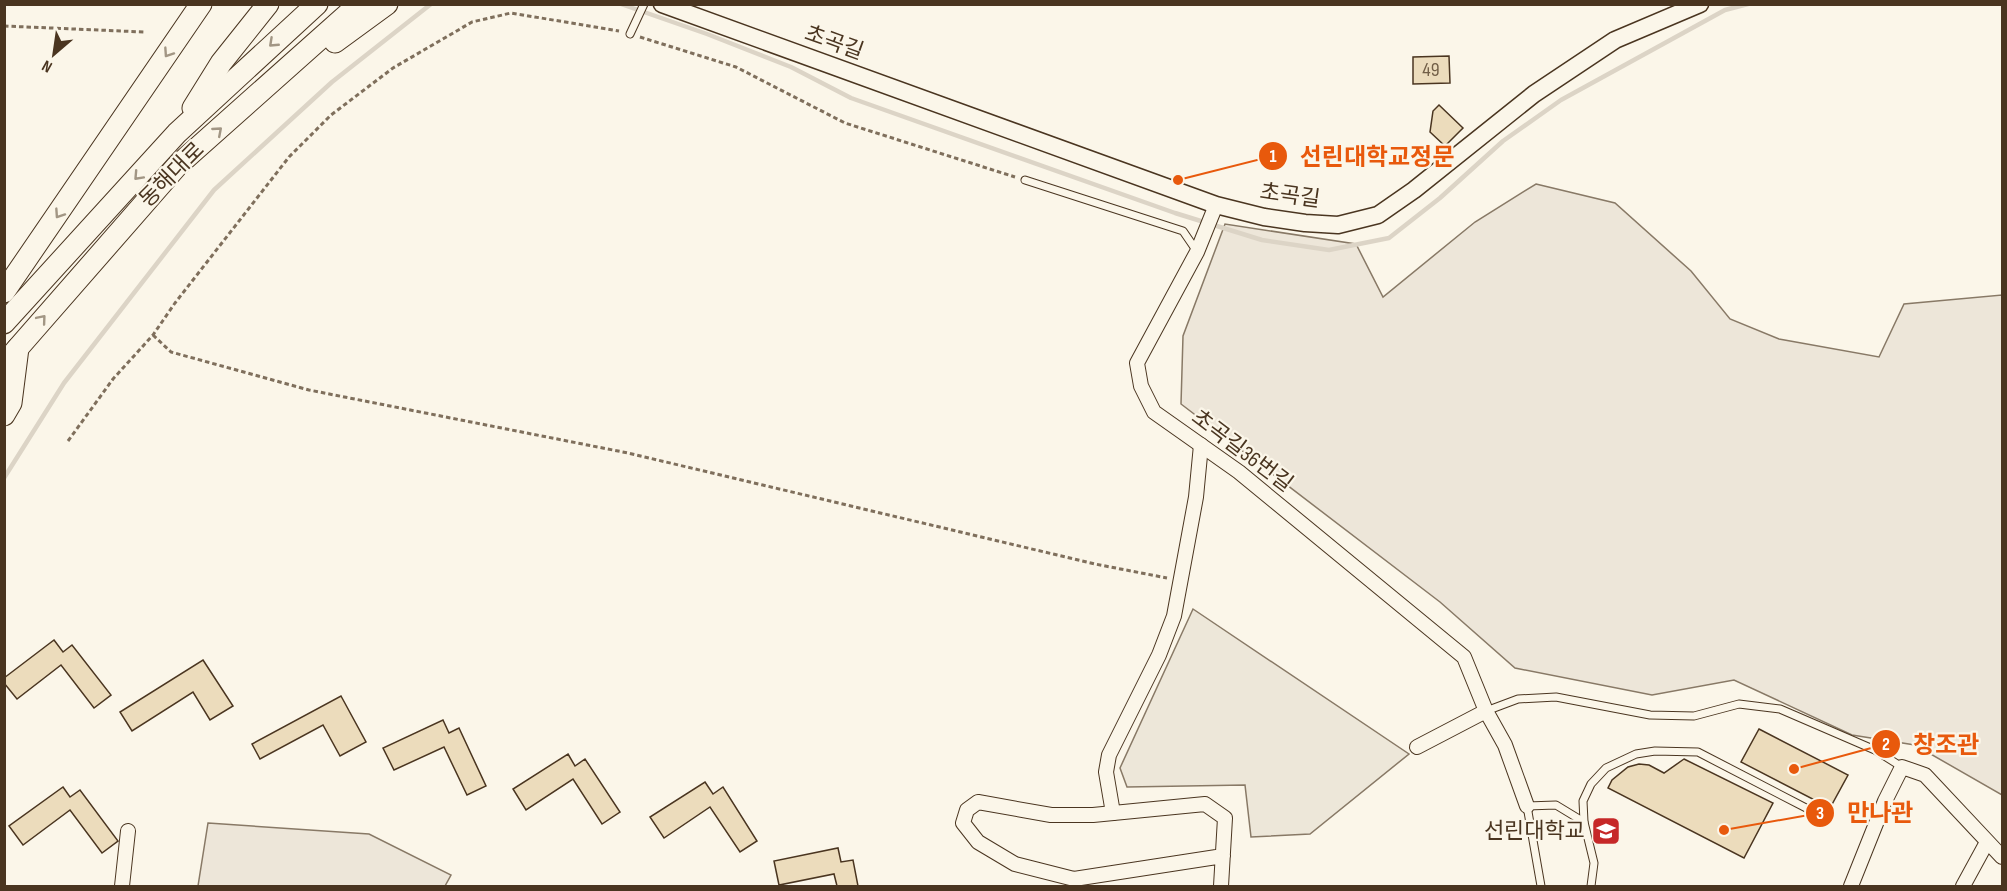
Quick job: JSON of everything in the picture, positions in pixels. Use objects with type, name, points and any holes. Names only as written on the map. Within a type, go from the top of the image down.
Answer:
[{"type":"main road","points":[[4,292],[201,4]]},
{"type":"main road","points":[[177,133],[221,63],[268,4]]},
{"type":"main road","name":"동해대로","points":[[4,323],[177,133],[317,4]]},
{"type":"main road","name":"동해대로","points":[[11,356],[177,166],[254,100],[359,4]]},
{"type":"main road","points":[[254,100],[387,4]]},
{"type":"main road","points":[[4,415],[11,403],[11,356]]},
{"type":"street","name":"초곡길","points":[[662,4],[1213,212],[1338,225],[1378,216],[1534,94],[1615,40],[1700,4]]},
{"type":"street","name":"초곡길36번길","points":[[1213,212],[1197,252],[1137,363],[1141,386],[1154,411],[1239,472],[1464,657],[1486,711],[1505,745],[1527,806]]},
{"type":"street","points":[[1113,813],[1106,772],[1109,755],[1160,655],[1174,616],[1196,497],[1201,445]]},
{"type":"street","points":[[1417,747],[1486,711]]},
{"type":"street","points":[[1851,886],[1878,816],[1902,767],[1925,775],[2002,857]]},
{"type":"street","points":[[1221,886],[1223,856],[1225,818],[1205,804],[1113,813],[1051,814],[978,802],[967,810],[963,823],[978,842],[1015,864],[1074,879],[1223,856]]},
{"type":"street","points":[[122,886],[128,831]]},
{"type":"street","points":[[1963,886],[1987,842]]},
{"type":"lane","points":[[630,34],[644,4]]},
{"type":"lane","points":[[1025,180],[1183,231],[1197,252]]},
{"type":"lane","points":[[1486,711],[1518,699],[1556,697],[1650,715],[1694,716],[1739,704],[1780,709],[1875,750],[1902,767]]},
{"type":"lane","points":[[1591,886],[1594,863],[1584,822],[1583,801],[1591,784],[1605,768],[1636,753],[1698,752],[1808,809]]},
{"type":"lane","points":[[1541,886],[1527,806],[1556,805],[1584,822]]},
{"type":"path","points":[[68,441],[113,379],[153,335],[175,303],[289,157],[331,115],[393,68],[472,22],[511,12],[599,26],[630,34],[736,68],[845,123],[1025,180]]},
{"type":"path","points":[[4,27],[144,32]]},
{"type":"path","points":[[153,335],[171,352],[309,390],[628,453],[1083,561],[1180,580]]},
{"type":"shaded area","points":[[1536,184],[1615,203],[1691,271],[1730,319],[1779,339],[1879,357],[1904,304],[2002,295],[2002,795],[1915,745],[1852,735],[1734,680],[1652,695],[1515,668],[1440,602],[1181,404],[1183,336],[1225,224],[1356,244],[1383,297],[1475,222]]},
{"type":"shaded area","points":[[1193,609],[1409,754],[1310,834],[1251,837],[1245,785],[1127,787],[1120,768]]},
{"type":"shaded area","points":[[208,823],[369,834],[451,875],[445,886],[198,886]]},
{"type":"building","points":[[1449,56],[1450,83],[1413,84],[1413,57]]},
{"type":"building","points":[[1439,105],[1463,128],[1445,146],[1430,132],[1433,111]]},
{"type":"building","points":[[54,640],[63,652],[72,645],[111,695],[94,708],[61,665],[17,699],[4,683],[4,678]]},
{"type":"building","points":[[203,660],[233,706],[210,720],[193,692],[132,731],[120,712]]},
{"type":"building","points":[[341,696],[366,742],[340,756],[323,725],[260,759],[252,744]]},
{"type":"building","points":[[443,720],[449,733],[459,728],[486,786],[467,795],[444,747],[394,770],[383,748]]},
{"type":"building","points":[[1759,729],[1848,775],[1830,808],[1741,762]]},
{"type":"building","points":[[568,754],[575,766],[585,759],[620,812],[602,824],[573,779],[526,810],[513,789]]},
{"type":"building","points":[[1684,759],[1773,803],[1744,858],[1608,788],[1612,780],[1628,767],[1639,764],[1649,765],[1664,773]]},
{"type":"building","points":[[705,782],[713,794],[723,787],[757,841],[740,852],[710,807],[664,838],[650,817]]},
{"type":"building","points":[[63,787],[70,797],[80,790],[118,841],[102,853],[70,810],[23,845],[9,826]]},
{"type":"building","points":[[838,848],[841,862],[853,860],[858,886],[837,886],[834,874],[779,885],[774,861]]},
{"type":"waterway","points":[[4,478],[64,383],[214,190],[332,82],[431,4]]},
{"type":"waterway","points":[[621,4],[791,67],[851,98],[1175,213],[1262,240],[1329,250],[1389,238],[1440,198],[1503,141],[1561,100],[1725,10],[1748,4]]},
{"type":"place","name":"선린대학교정문","points":[[1178,180]]},
{"type":"place","name":"창조관","points":[[1794,769]]},
{"type":"place","name":"만나관","points":[[1724,830]]},
{"type":"place","name":"선린대학교","points":[[1606,831]]}]
